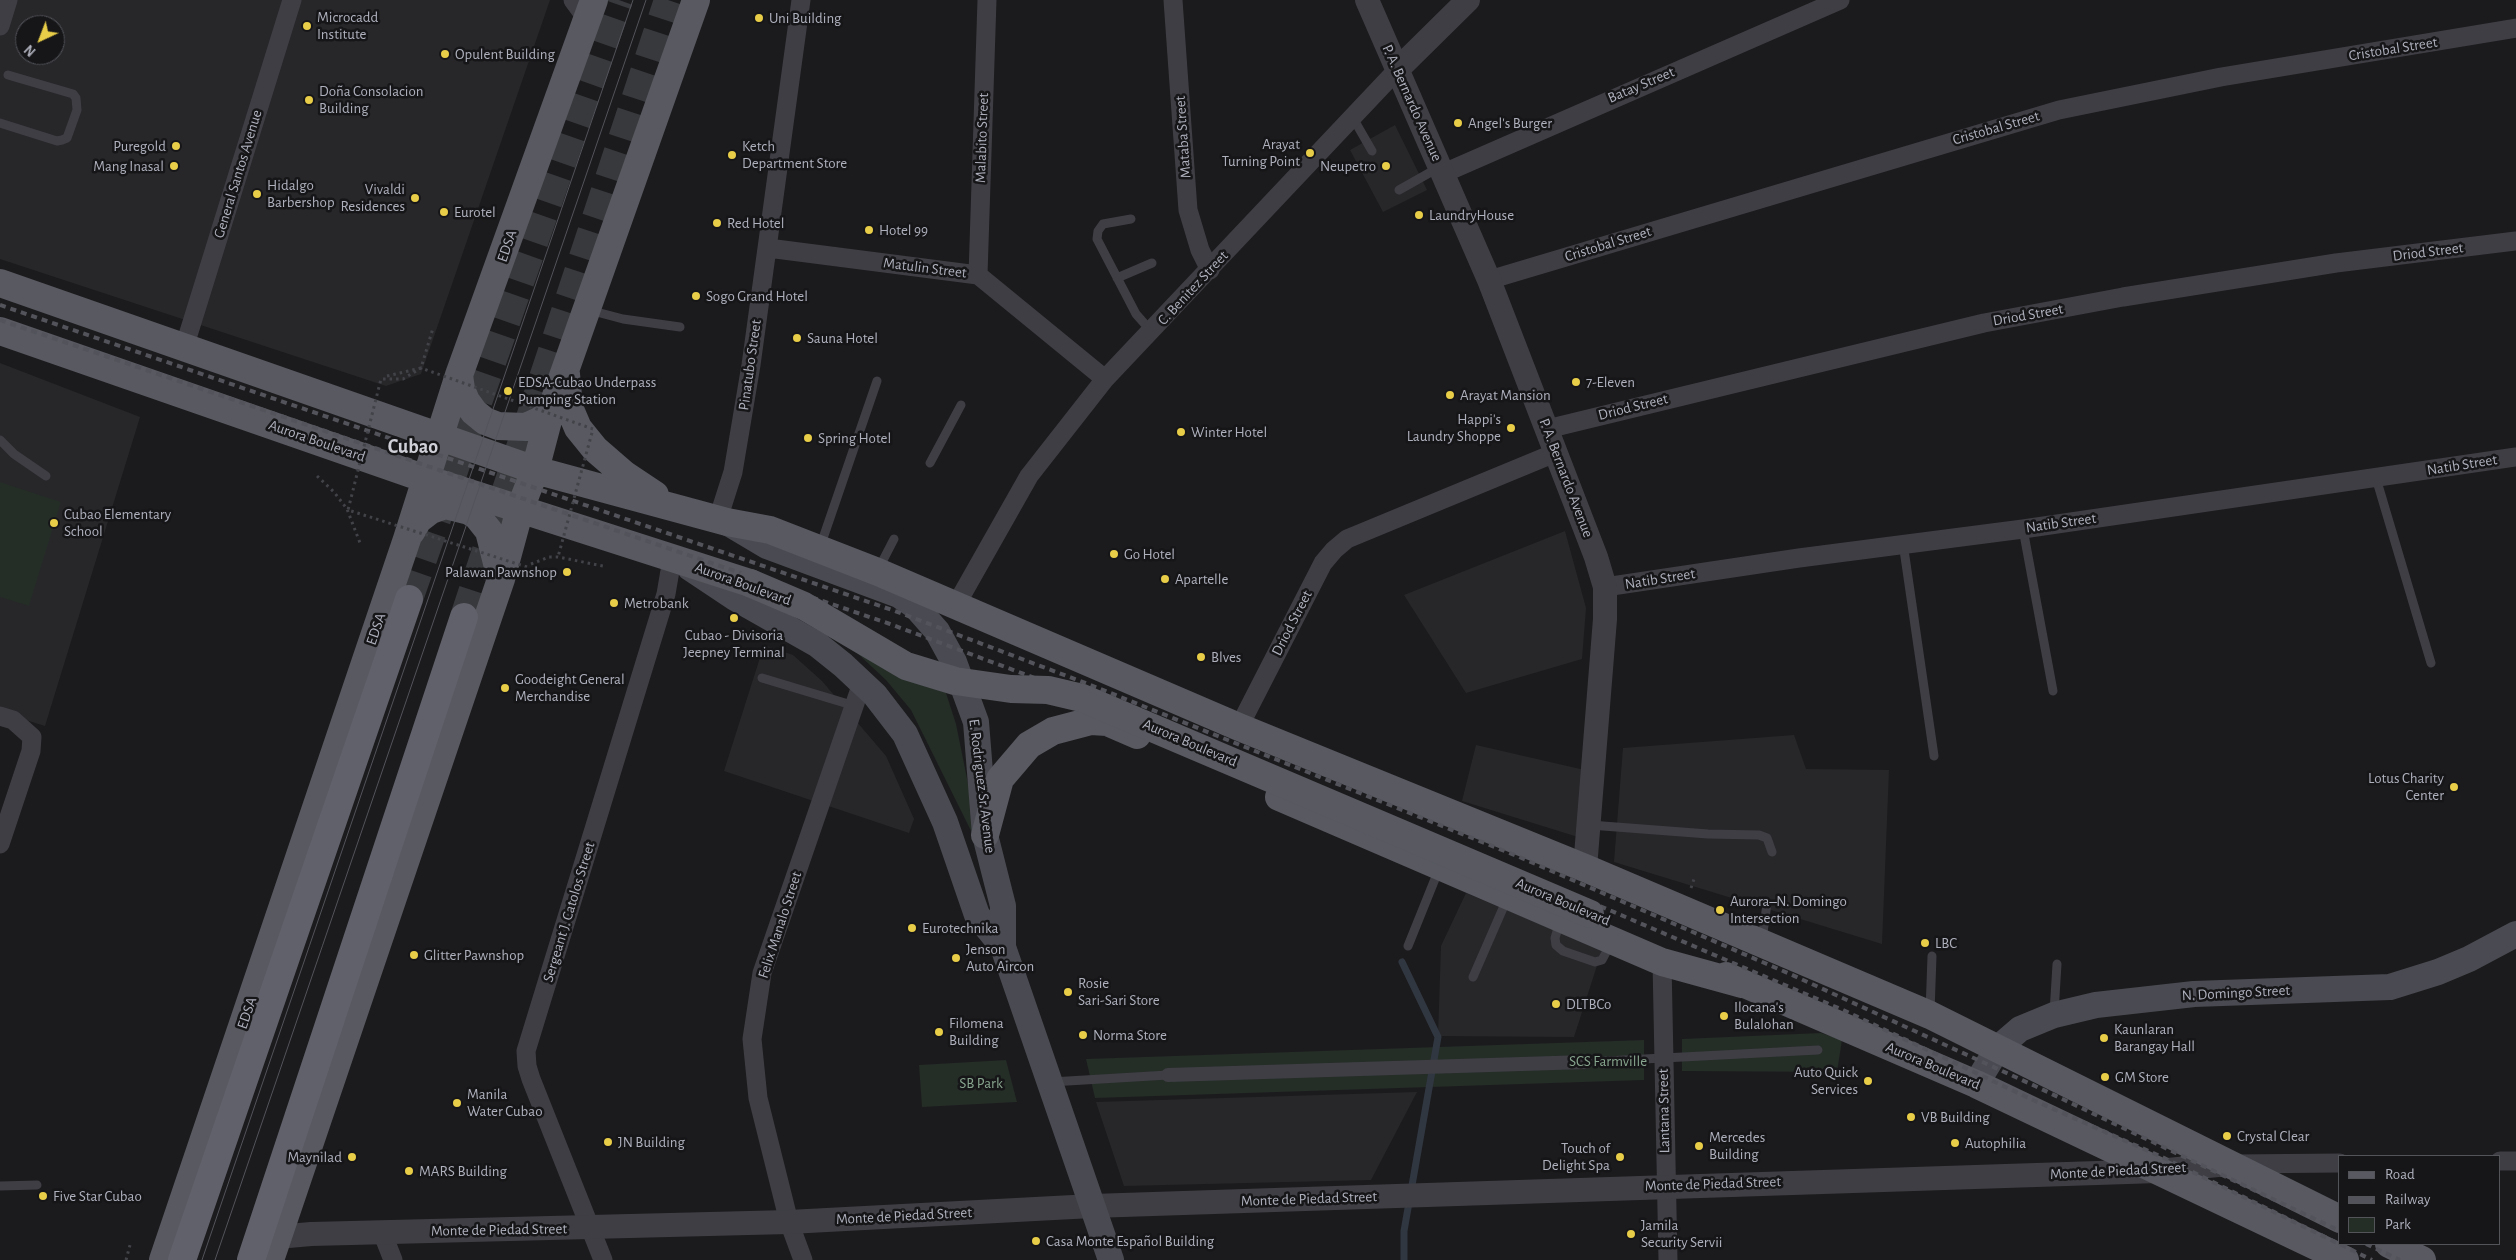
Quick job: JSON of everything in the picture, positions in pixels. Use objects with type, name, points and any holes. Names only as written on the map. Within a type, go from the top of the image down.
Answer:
[{"type":"highway","name":"EDSA","points":[[182,1260],[409,599]]},
{"type":"highway","points":[[251,1260],[464,617]]},
{"type":"main road","points":[[274,1248],[501,579],[520,509],[535,470],[550,413],[696,0]]},
{"type":"main road","name":"EDSA","points":[[163,1260],[407,539],[459,375],[480,321],[585,6]]},
{"type":"main road","points":[[0,283],[438,438],[535,470],[723,520],[770,530],[828,558],[878,572],[1239,727],[1585,868],[1930,1015],[2338,1218]]},
{"type":"main road","name":"Aurora Boulevard","points":[[0,330],[426,479],[750,584],[804,606],[906,666],[955,681],[1010,689],[1048,690],[1082,698],[1667,947],[1742,984],[1976,1084],[2345,1260]]},
{"type":"main road","points":[[566,368],[569,407],[578,428],[595,449],[625,474],[673,507]]},
{"type":"main road","points":[[459,375],[461,388],[474,412],[498,426],[526,426],[539,421],[550,413]]},
{"type":"main road","points":[[407,539],[418,520],[431,510],[445,505],[462,508],[478,516],[485,524],[497,554],[501,579]]},
{"type":"main road","name":"E. Rodriguez Sr. Avenue","points":[[828,558],[899,595],[915,606],[937,631],[954,662],[976,722],[985,835],[1003,906],[1003,947]]},
{"type":"main road","name":"E. Rodriguez Sr. Avenue","points":[[675,560],[735,598],[818,645],[859,694],[906,734],[945,822],[977,915],[1003,947],[1111,1260]]},
{"type":"main road","points":[[985,835],[1000,780],[1028,745],[1042,736],[1063,728],[1091,721],[1107,722],[1662,962],[1742,984]]},
{"type":"main road","name":"N. Domingo Street","points":[[1976,1084],[1998,1048],[2020,1029],[2054,1015],[2096,1005],[2194,994],[2390,986],[2453,965],[2516,934]]},
{"type":"main road","points":[[2391,1245],[2422,1260]]},
{"type":"street","points":[[0,26],[8,0]]},
{"type":"street","name":"General Santos Avenue","points":[[184,348],[292,0]]},
{"type":"street","name":"Pinatubo Street","points":[[723,520],[733,472],[801,0]]},
{"type":"street","name":"Malabito Street","points":[[978,275],[987,0]]},
{"type":"street","name":"Mataba Street","points":[[1173,0],[1188,210],[1200,250],[1210,270]]},
{"type":"street","name":"P. A. Bernardo Avenue","points":[[1367,0],[1489,280],[1596,557],[1605,587],[1590,824],[1585,868]]},
{"type":"street","name":"C. Benitez Street","points":[[956,605],[1029,476],[1105,379],[1397,70],[1468,0]]},
{"type":"street","name":"Batay Street","points":[[1442,169],[1840,0]]},
{"type":"street","name":"Cristobal Street","points":[[1489,280],[2059,110],[2221,77],[2516,28]]},
{"type":"street","name":"Driod Street","points":[[1547,429],[1984,322],[2122,297],[2336,263],[2516,241]]},
{"type":"street","name":"Matulin Street","points":[[764,248],[978,275],[1105,379]]},
{"type":"street","name":"Driod Street","points":[[1239,727],[1323,563],[1334,550],[1347,539],[1555,453]]},
{"type":"street","name":"Natib Street","points":[[1605,587],[1903,543],[2023,529],[2516,457]]},
{"type":"street","name":"Sergeant J. Catolos Street","points":[[603,1260],[531,1079],[527,1066],[526,1051],[675,560]]},
{"type":"street","name":"Felix Manalo Street","points":[[803,1260],[789,1222],[758,1098],[752,1039],[762,973],[859,694]]},
{"type":"street","points":[[0,716],[13,720],[32,737],[31,751],[0,844]]},
{"type":"street","name":"Lantana Street","points":[[1662,962],[1665,1186],[1668,1260]]},
{"type":"street","points":[[1168,1075],[1586,1062]]},
{"type":"street","points":[[2501,1161],[2516,1161]]},
{"type":"street","name":"Monte de Piedad Street","points":[[274,1248],[382,1232],[789,1222],[1092,1206],[2158,1171],[2228,1164],[2338,1162]]},
{"type":"street","points":[[382,1232],[392,1260]]},
{"type":"lane","points":[[0,122],[57,141],[67,138],[77,110],[76,98],[73,94],[8,75]]},
{"type":"lane","points":[[1353,118],[1372,151]]},
{"type":"lane","points":[[1399,190],[1442,169]]},
{"type":"lane","points":[[1131,219],[1103,224],[1098,232],[1097,239],[1136,314],[1151,331]]},
{"type":"lane","points":[[1117,278],[1152,263]]},
{"type":"lane","points":[[586,309],[623,319],[680,327]]},
{"type":"lane","points":[[828,558],[832,518],[877,381]]},
{"type":"lane","points":[[930,463],[961,405]]},
{"type":"lane","points":[[0,440],[14,454],[46,476]]},
{"type":"lane","points":[[2376,478],[2431,663]]},
{"type":"lane","points":[[2023,529],[2053,691]]},
{"type":"lane","points":[[878,572],[894,539]]},
{"type":"lane","points":[[1903,543],[1934,756]]},
{"type":"lane","points":[[762,678],[859,694]]},
{"type":"lane","points":[[1590,824],[1708,834],[1759,835],[1767,838],[1772,852]]},
{"type":"lane","points":[[1408,946],[1440,866]]},
{"type":"lane","points":[[1473,977],[1508,895]]},
{"type":"lane","points":[[1762,943],[1767,904]]},
{"type":"lane","points":[[1930,1015],[1932,956]]},
{"type":"lane","points":[[2054,1015],[2057,964]]},
{"type":"lane","points":[[1586,1062],[1818,1050]]},
{"type":"lane","points":[[1051,1082],[1168,1075]]},
{"type":"lane","points":[[0,1186],[36,1185]]},
{"type":"path","points":[[348,511],[381,379],[403,379],[421,368],[433,328]]},
{"type":"path","points":[[387,376],[421,368],[593,429],[558,557]]},
{"type":"path","points":[[316,476],[334,492],[348,511],[360,543]]},
{"type":"path","points":[[348,511],[527,566],[549,557],[603,566]]},
{"type":"path","points":[[126,1260],[130,1245]]},
{"type":"shaded area","points":[[0,0],[550,0],[421,374],[386,386],[0,259]]},
{"type":"shaded area","name":"Neupetro","points":[[1395,125],[1427,190],[1383,212],[1350,150]]},
{"type":"shaded area","name":"Cubao Elementary School","points":[[0,363],[140,417],[45,726],[0,712]]},
{"type":"shaded area","points":[[1565,531],[1586,608],[1582,659],[1466,693],[1404,595]]},
{"type":"shaded area","points":[[764,645],[793,655],[822,681],[886,756],[914,819],[909,833],[724,771]]},
{"type":"shaded area","points":[[1794,735],[1806,769],[1889,770],[1882,944],[1614,862],[1623,748]]},
{"type":"shaded area","points":[[1476,745],[1589,771],[1578,837],[1462,801]]},
{"type":"shaded area","points":[[1466,893],[1602,950],[1574,1037],[1438,1036],[1441,946]]},
{"type":"shaded area","points":[[1417,1092],[1371,1180],[1124,1186],[1096,1102]]},
{"type":"green space","points":[[0,482],[61,502],[29,606],[0,597]]},
{"type":"green space","points":[[856,652],[908,679],[946,693],[956,724],[982,853],[911,710],[886,680]]},
{"type":"green space","name":"SCS Farmville","points":[[1821,1033],[1842,1040],[1837,1072],[1682,1071],[1682,1039]]},
{"type":"green space","name":"SCS Farmville","points":[[1644,1040],[1644,1080],[1095,1098],[1086,1059]]},
{"type":"green space","name":"SB Park","points":[[1006,1060],[1017,1102],[922,1107],[919,1065]]},
{"type":"waterway","points":[[1402,962],[1438,1037],[1404,1231],[1404,1260]]},
{"type":"tunnel","points":[[409,599],[619,0]]},
{"type":"tunnel","points":[[464,617],[668,0]]},
{"type":"tram line","points":[[202,1260],[633,0]]},
{"type":"tram line","points":[[215,1260],[646,0]]},
{"type":"railway","points":[[0,305],[895,611],[1088,684],[1517,856],[1790,974],[2035,1086],[2338,1230]]},
{"type":"railway","points":[[0,320],[890,624],[1174,730],[1525,874],[1843,1010],[2033,1100],[2162,1157],[2338,1243]]},
{"type":"railway","points":[[2341,1245],[2372,1260]]},
{"type":"railway","points":[[2368,1245],[2400,1260]]},
{"type":"place","name":"Uni Building","points":[[759,18]]},
{"type":"place","name":"Microcadd Institute","points":[[307,26]]},
{"type":"place","name":"Opulent Building","points":[[445,54]]},
{"type":"place","name":"Doña Consolacion Building","points":[[309,100]]},
{"type":"place","name":"Angel's Burger","points":[[1458,123]]},
{"type":"place","name":"Puregold","points":[[176,146]]},
{"type":"place","name":"Arayat Turning Point","points":[[1310,153]]},
{"type":"place","name":"Ketch Department Store","points":[[732,155]]},
{"type":"place","name":"Mang Inasal","points":[[174,166]]},
{"type":"place","name":"Neupetro","points":[[1386,166]]},
{"type":"place","name":"Hidalgo Barbershop","points":[[257,194]]},
{"type":"place","name":"Vivaldi Residences","points":[[415,198]]},
{"type":"place","name":"Eurotel","points":[[444,212]]},
{"type":"place","name":"LaundryHouse","points":[[1419,215]]},
{"type":"place","name":"Red Hotel","points":[[717,223]]},
{"type":"place","name":"Hotel 99","points":[[869,230]]},
{"type":"place","name":"Sogo Grand Hotel","points":[[696,296]]},
{"type":"place","name":"Sauna Hotel","points":[[797,338]]},
{"type":"place","name":"7-Eleven","points":[[1576,382]]},
{"type":"place","name":"EDSA-Cubao Underpass Pumping Station","points":[[508,391]]},
{"type":"place","name":"Arayat Mansion","points":[[1450,395]]},
{"type":"place","name":"Happi's Laundry Shoppe","points":[[1511,428]]},
{"type":"place","name":"Winter Hotel","points":[[1181,432]]},
{"type":"place","name":"Spring Hotel","points":[[808,438]]},
{"type":"place","name":"Cubao Elementary School","points":[[54,523]]},
{"type":"place","name":"Go Hotel","points":[[1114,554]]},
{"type":"place","name":"Palawan Pawnshop","points":[[567,572]]},
{"type":"place","name":"Apartelle","points":[[1165,579]]},
{"type":"place","name":"Metrobank","points":[[614,603]]},
{"type":"place","name":"Cubao - Divisoria Jeepney Terminal","points":[[734,618]]},
{"type":"place","name":"Blves","points":[[1201,657]]},
{"type":"place","name":"Goodeight General Merchandise","points":[[505,688]]},
{"type":"place","name":"Lotus Charity Center","points":[[2454,787]]},
{"type":"place","name":"Aurora–N. Domingo Intersection","points":[[1720,910]]},
{"type":"place","name":"Eurotechnika","points":[[912,928]]},
{"type":"place","name":"LBC","points":[[1925,943]]},
{"type":"place","name":"Glitter Pawnshop","points":[[414,955]]},
{"type":"place","name":"Jenson Auto Aircon","points":[[956,958]]},
{"type":"place","name":"Rosie Sari-Sari Store","points":[[1068,992]]},
{"type":"place","name":"DLTBCo","points":[[1556,1004]]},
{"type":"place","name":"Ilocana's Bulalohan","points":[[1724,1016]]},
{"type":"place","name":"Filomena Building","points":[[939,1032]]},
{"type":"place","name":"Norma Store","points":[[1083,1035]]},
{"type":"place","name":"Kaunlaran Barangay Hall","points":[[2104,1038]]},
{"type":"place","name":"GM Store","points":[[2105,1077]]},
{"type":"place","name":"Auto Quick Services","points":[[1868,1081]]},
{"type":"place","name":"Manila Water Cubao","points":[[457,1103]]},
{"type":"place","name":"VB Building","points":[[1911,1117]]},
{"type":"place","name":"Crystal Clear","points":[[2227,1136]]},
{"type":"place","name":"JN Building","points":[[608,1142]]},
{"type":"place","name":"Autophilia","points":[[1955,1143]]},
{"type":"place","name":"Mercedes Building","points":[[1699,1146]]},
{"type":"place","name":"Maynilad","points":[[352,1157]]},
{"type":"place","name":"Touch of Delight Spa","points":[[1620,1157]]},
{"type":"place","name":"MARS Building","points":[[409,1171]]},
{"type":"place","name":"Five Star Cubao","points":[[43,1196]]},
{"type":"place","name":"Jamila Security Servii","points":[[1631,1234]]},
{"type":"place","name":"Casa Monte Español Building","points":[[1036,1241]]},
{"type":"district","name":"Cubao","points":[[413,447]]}]
